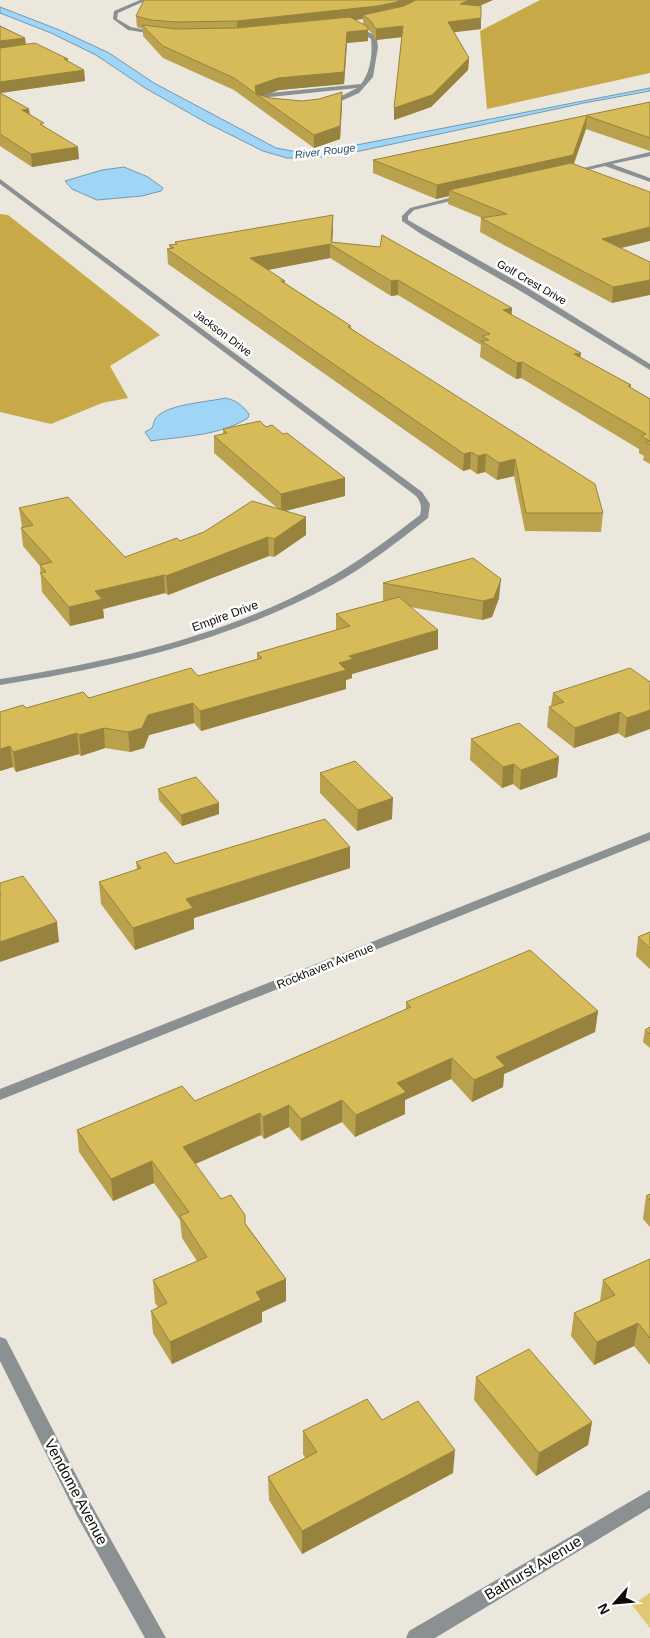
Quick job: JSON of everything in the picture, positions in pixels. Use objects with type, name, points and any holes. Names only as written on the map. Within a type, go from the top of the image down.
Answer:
[{"type":"street","points":[[145,0],[122,8],[116,12],[115,19],[132,29],[164,35]]},
{"type":"street","points":[[323,106],[350,97],[370,77],[375,47],[374,39],[366,32],[350,24],[365,22]]},
{"type":"street","points":[[273,108],[264,106],[259,103],[259,100],[279,93],[330,91],[362,86]]},
{"type":"street","points":[[567,173],[650,154]]},
{"type":"street","points":[[605,164],[650,180]]},
{"type":"street","name":"Jackson Drive","points":[[0,181],[419,494],[425,500],[427,507]]},
{"type":"street","name":"Golf Crest Drive","points":[[475,194],[412,209],[405,216],[405,221],[409,225],[534,294],[650,368]]},
{"type":"street","name":"Empire Drive","points":[[0,682],[63,672],[158,651],[249,621],[306,596],[342,575],[410,529],[425,516],[427,507]]},
{"type":"street","name":"Rockhaven Avenue","points":[[0,1095],[650,836]]},
{"type":"street","name":"Vendome Avenue","points":[[0,1344],[84,1510],[156,1638]]},
{"type":"street","name":"Bathurst Avenue","points":[[416,1638],[650,1498]]},
{"type":"shaded area","points":[[540,0],[650,0],[650,73],[487,109],[480,31]]},
{"type":"shaded area","points":[[0,214],[8,215],[160,335],[110,366],[128,398],[102,403],[51,424],[0,412]]},
{"type":"shaded area","points":[[650,1593],[650,1628],[632,1605]]},
{"type":"water","name":"River Rouge","points":[[0,7],[62,31],[109,53],[154,83],[276,148],[303,153],[341,148],[650,88],[650,91],[584,103],[360,151],[314,158],[287,158],[263,151],[207,123],[145,88],[96,55],[51,33],[0,13]]},
{"type":"water","points":[[124,167],[148,177],[163,188],[161,191],[142,196],[97,200],[72,189],[65,181],[102,170]]},
{"type":"water","points":[[225,398],[241,406],[249,414],[248,418],[213,432],[189,436],[151,441],[145,432],[152,428],[159,415],[172,408]]},
{"type":"building","points":[[144,0],[399,0],[377,6],[237,21],[177,22],[151,20],[136,16]]},
{"type":"building","points":[[416,0],[469,0],[460,4],[481,6],[481,18],[448,22],[469,58],[432,95],[394,108],[403,26],[376,29],[371,21],[363,15],[404,6]]},
{"type":"building","points":[[350,17],[368,27],[368,30],[347,32],[344,72],[278,78],[255,86],[256,94],[234,78],[163,46],[142,25],[176,29],[237,28]]},
{"type":"building","points":[[0,26],[25,38],[0,41]]},
{"type":"building","points":[[35,43],[68,59],[64,59],[84,70],[0,82],[0,48]]},
{"type":"building","points":[[342,92],[340,126],[314,135],[256,94],[270,98],[302,101],[319,99]]},
{"type":"building","points":[[0,93],[29,109],[22,110],[44,123],[40,124],[78,147],[31,154],[0,134]]},
{"type":"building","points":[[650,102],[650,138],[587,116],[573,155],[437,185],[373,160]]},
{"type":"building","points":[[571,163],[650,192],[650,227],[602,239],[650,262],[650,280],[613,287],[481,218],[507,214],[449,190]]},
{"type":"building","points":[[333,215],[331,242],[380,247],[382,235],[512,308],[503,310],[581,353],[574,354],[631,385],[628,386],[650,399],[650,441],[641,436],[646,434],[522,362],[517,363],[481,341],[489,340],[482,336],[490,334],[398,280],[391,281],[330,244],[250,258],[285,281],[281,281],[351,326],[348,327],[595,484],[603,513],[526,513],[515,459],[499,463],[486,454],[478,456],[471,452],[464,454],[167,249],[174,248],[169,245],[177,244],[175,242]]},
{"type":"building","points":[[260,421],[266,427],[272,425],[283,434],[287,433],[345,478],[281,494],[214,436],[227,433],[223,429]]},
{"type":"building","points":[[68,497],[125,557],[177,538],[180,541],[204,532],[252,501],[306,517],[274,539],[268,537],[166,576],[95,591],[102,599],[69,607],[40,573],[46,572],[40,565],[52,562],[21,528],[33,525],[19,508]]},
{"type":"building","points":[[473,558],[501,579],[494,598],[483,601],[383,583]]},
{"type":"building","points":[[399,597],[438,630],[349,656],[353,659],[339,663],[346,670],[200,711],[193,703],[148,715],[142,728],[128,732],[104,728],[79,735],[77,733],[13,752],[10,746],[0,749],[0,712],[23,705],[26,708],[83,692],[89,698],[191,668],[198,676],[262,658],[257,653],[350,626],[336,614]]},
{"type":"building","points":[[630,668],[650,682],[650,710],[627,718],[620,712],[575,728],[549,707],[564,702],[553,693]]},
{"type":"building","points":[[519,723],[559,757],[521,770],[514,764],[503,767],[471,739]]},
{"type":"building","points":[[355,761],[393,798],[358,810],[320,773]]},
{"type":"building","points":[[196,777],[219,803],[181,815],[158,789]]},
{"type":"building","points":[[325,819],[350,847],[186,899],[193,908],[133,928],[99,882],[141,868],[136,862],[166,852],[175,864]]},
{"type":"building","points":[[23,876],[57,922],[0,942],[0,883]]},
{"type":"building","points":[[650,932],[650,948],[638,937]]},
{"type":"building","points":[[530,950],[598,1011],[496,1057],[505,1066],[474,1080],[452,1058],[397,1083],[406,1092],[356,1115],[342,1100],[301,1119],[289,1105],[263,1117],[260,1113],[183,1147],[221,1199],[231,1195],[245,1215],[245,1224],[286,1279],[256,1292],[261,1300],[170,1342],[151,1311],[167,1303],[153,1280],[207,1257],[180,1216],[189,1212],[152,1161],[111,1179],[77,1130],[182,1086],[195,1101],[411,1007],[406,1002]]},
{"type":"building","points":[[650,1027],[650,1034],[645,1030]]},
{"type":"building","points":[[650,1259],[650,1338],[638,1323],[597,1342],[574,1313],[615,1295],[603,1280]]},
{"type":"building","points":[[529,1349],[592,1422],[539,1453],[476,1377]]},
{"type":"building","points":[[367,1399],[382,1420],[418,1401],[455,1450],[302,1531],[268,1477],[317,1452],[303,1431]]}]
